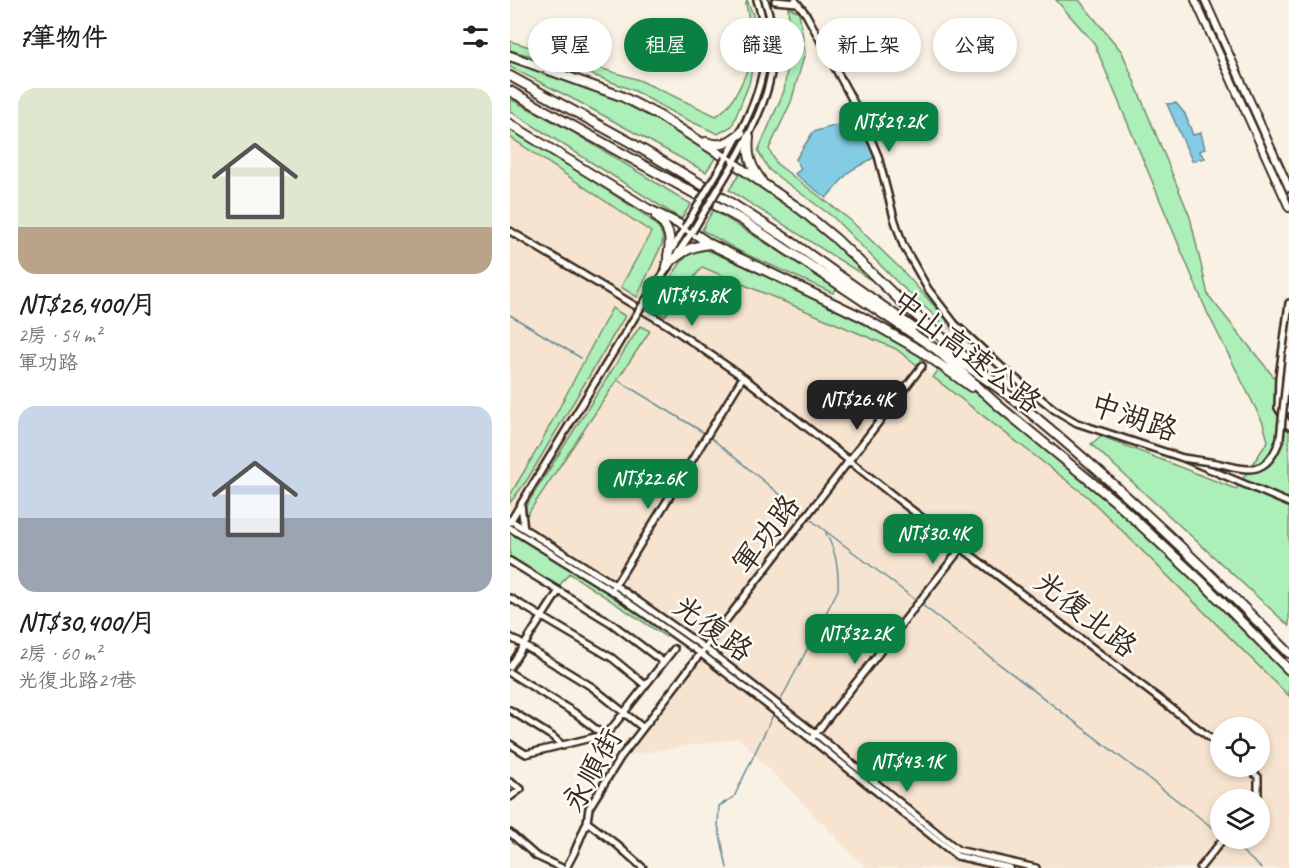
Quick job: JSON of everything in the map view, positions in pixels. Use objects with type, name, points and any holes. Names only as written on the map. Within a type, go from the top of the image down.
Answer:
[{"type":"highway","points":[[510,56],[621,96],[660,116],[801,209],[911,311],[1025,408]]},
{"type":"highway","name":"中山高速公路","points":[[510,76],[628,141],[789,240],[1025,408],[1211,574],[1289,653]]},
{"type":"highway","name":"中山高速公路","points":[[510,91],[742,220],[937,350],[999,406],[1116,502],[1203,583],[1289,670]]},
{"type":"highway","points":[[510,124],[648,209],[710,244],[862,316],[921,351],[999,406]]},
{"type":"highway","points":[[691,136],[713,145],[725,145],[741,133]]},
{"type":"highway","points":[[749,137],[751,166],[763,184]]},
{"type":"highway","points":[[648,209],[666,226],[671,244],[671,257],[694,246],[710,244]]},
{"type":"main road","points":[[1195,0],[1289,208]]},
{"type":"main road","points":[[1205,0],[1289,188]]},
{"type":"street","points":[[688,230],[752,111],[762,81],[766,52],[763,18],[757,0]]},
{"type":"street","points":[[510,521],[671,257],[749,137],[770,84],[774,52],[771,17],[765,0]]},
{"type":"street","name":"中湖路","points":[[775,1],[796,1],[806,14],[861,116],[878,156],[903,245],[914,267],[955,324],[1055,410],[1077,423],[1184,458],[1289,503]]},
{"type":"street","points":[[1248,117],[1256,114]]},
{"type":"street","name":"光復北路","points":[[510,231],[669,326],[743,377],[1210,738]]},
{"type":"street","points":[[1289,303],[1279,377],[1278,408],[1289,426]]},
{"type":"street","points":[[1184,458],[1241,470],[1258,468],[1268,461],[1276,451],[1280,439],[1289,352]]},
{"type":"street","name":"軍功路","points":[[642,727],[802,524],[922,366]]},
{"type":"street","points":[[614,588],[743,377]]},
{"type":"street","points":[[1289,405],[1289,410]]},
{"type":"street","points":[[510,507],[521,502]]},
{"type":"street","points":[[521,502],[524,529]]},
{"type":"street","name":"光復路","points":[[510,521],[705,648],[776,702],[958,850],[1036,868]]},
{"type":"street","name":"光復路","points":[[510,528],[614,588],[811,739],[957,856],[1010,868]]},
{"type":"street","points":[[811,739],[962,547]]},
{"type":"street","points":[[510,561],[620,629],[663,662]]},
{"type":"street","points":[[510,667],[558,592]]},
{"type":"street","points":[[510,598],[612,658],[645,685]]},
{"type":"street","points":[[510,637],[592,687],[642,727]]},
{"type":"street","points":[[510,744],[526,754],[603,735],[611,729],[674,649]]},
{"type":"street","points":[[510,673],[578,716],[603,735]]},
{"type":"street","points":[[510,710],[553,737],[562,746]]},
{"type":"street","name":"永順街","points":[[564,868],[574,853],[587,822],[589,808],[642,727]]},
{"type":"street","points":[[510,782],[521,789],[510,797]]},
{"type":"street","points":[[587,822],[616,843],[643,868]]},
{"type":"street","points":[[510,833],[536,855],[564,868]]},
{"type":"street","points":[[1200,868],[1216,849]]},
{"type":"shaded area","points":[[510,137],[702,267],[896,349],[1088,497],[1289,696],[1289,868],[866,868],[739,738],[617,757],[701,649],[613,586],[510,522]]},
{"type":"green space","points":[[747,0],[754,18],[749,18]]},
{"type":"green space","points":[[1056,0],[1079,0],[1122,52],[1190,217],[1208,295],[1289,396],[1289,626],[1091,444],[1101,436],[1236,489],[1268,441],[1263,423],[1207,312],[1094,43]]},
{"type":"green space","points":[[788,7],[799,12],[800,18],[789,18]]},
{"type":"green space","points":[[510,41],[528,46],[528,55],[510,50]]},
{"type":"green space","points":[[510,60],[528,66],[528,72],[545,72],[618,97],[661,120],[716,157],[706,172],[510,67]]},
{"type":"green space","points":[[585,72],[612,72],[639,80],[716,116],[730,104],[746,72],[751,72],[732,126],[718,134],[679,116],[635,91]]},
{"type":"green space","points":[[787,72],[800,72],[791,102],[769,149],[777,164],[849,219],[900,268],[947,320],[947,327],[897,282],[833,217],[769,170],[758,151],[784,91]]},
{"type":"green space","points":[[510,99],[571,131],[691,204],[681,219],[510,111]]},
{"type":"green space","points":[[510,127],[645,215],[658,228],[663,239],[662,244],[637,297],[621,287],[651,232],[510,137]]},
{"type":"green space","points":[[740,173],[828,235],[859,264],[871,280],[729,190]]},
{"type":"green space","points":[[713,210],[837,288],[833,293],[739,251],[702,230]]},
{"type":"green space","points":[[694,248],[705,249],[817,298],[898,341],[923,358],[917,365],[896,349],[702,267],[665,316],[650,308],[680,264]]},
{"type":"green space","points":[[612,308],[625,316],[527,480],[510,503],[510,495],[538,448]]},
{"type":"green space","points":[[640,326],[650,331],[525,518],[526,506]]},
{"type":"green space","points":[[940,368],[1023,426],[1116,503],[1289,675],[1289,696],[1088,497],[933,377]]},
{"type":"green space","points":[[510,529],[611,592],[668,633],[666,637],[569,573],[557,589],[510,559]]},
{"type":"water","points":[[1176,103],[1185,114],[1193,135],[1201,133],[1205,149],[1199,151],[1205,158],[1192,161],[1167,104]]},
{"type":"water","points":[[851,121],[862,126],[876,153],[875,157],[850,171],[826,198],[795,174],[801,169],[796,159],[813,132]]},
{"type":"waterway","points":[[510,315],[581,358]]},
{"type":"waterway","points":[[619,381],[706,434]]},
{"type":"waterway","points":[[710,437],[806,516],[1210,826]]},
{"type":"waterway","points":[[776,709],[838,590],[836,561],[826,533]]},
{"type":"waterway","points":[[727,868],[718,825],[719,806],[734,797],[774,713]]},
{"type":"waterway","points":[[1239,849],[1261,868]]},
{"type":"tunnel","points":[[922,366],[955,324]]}]
